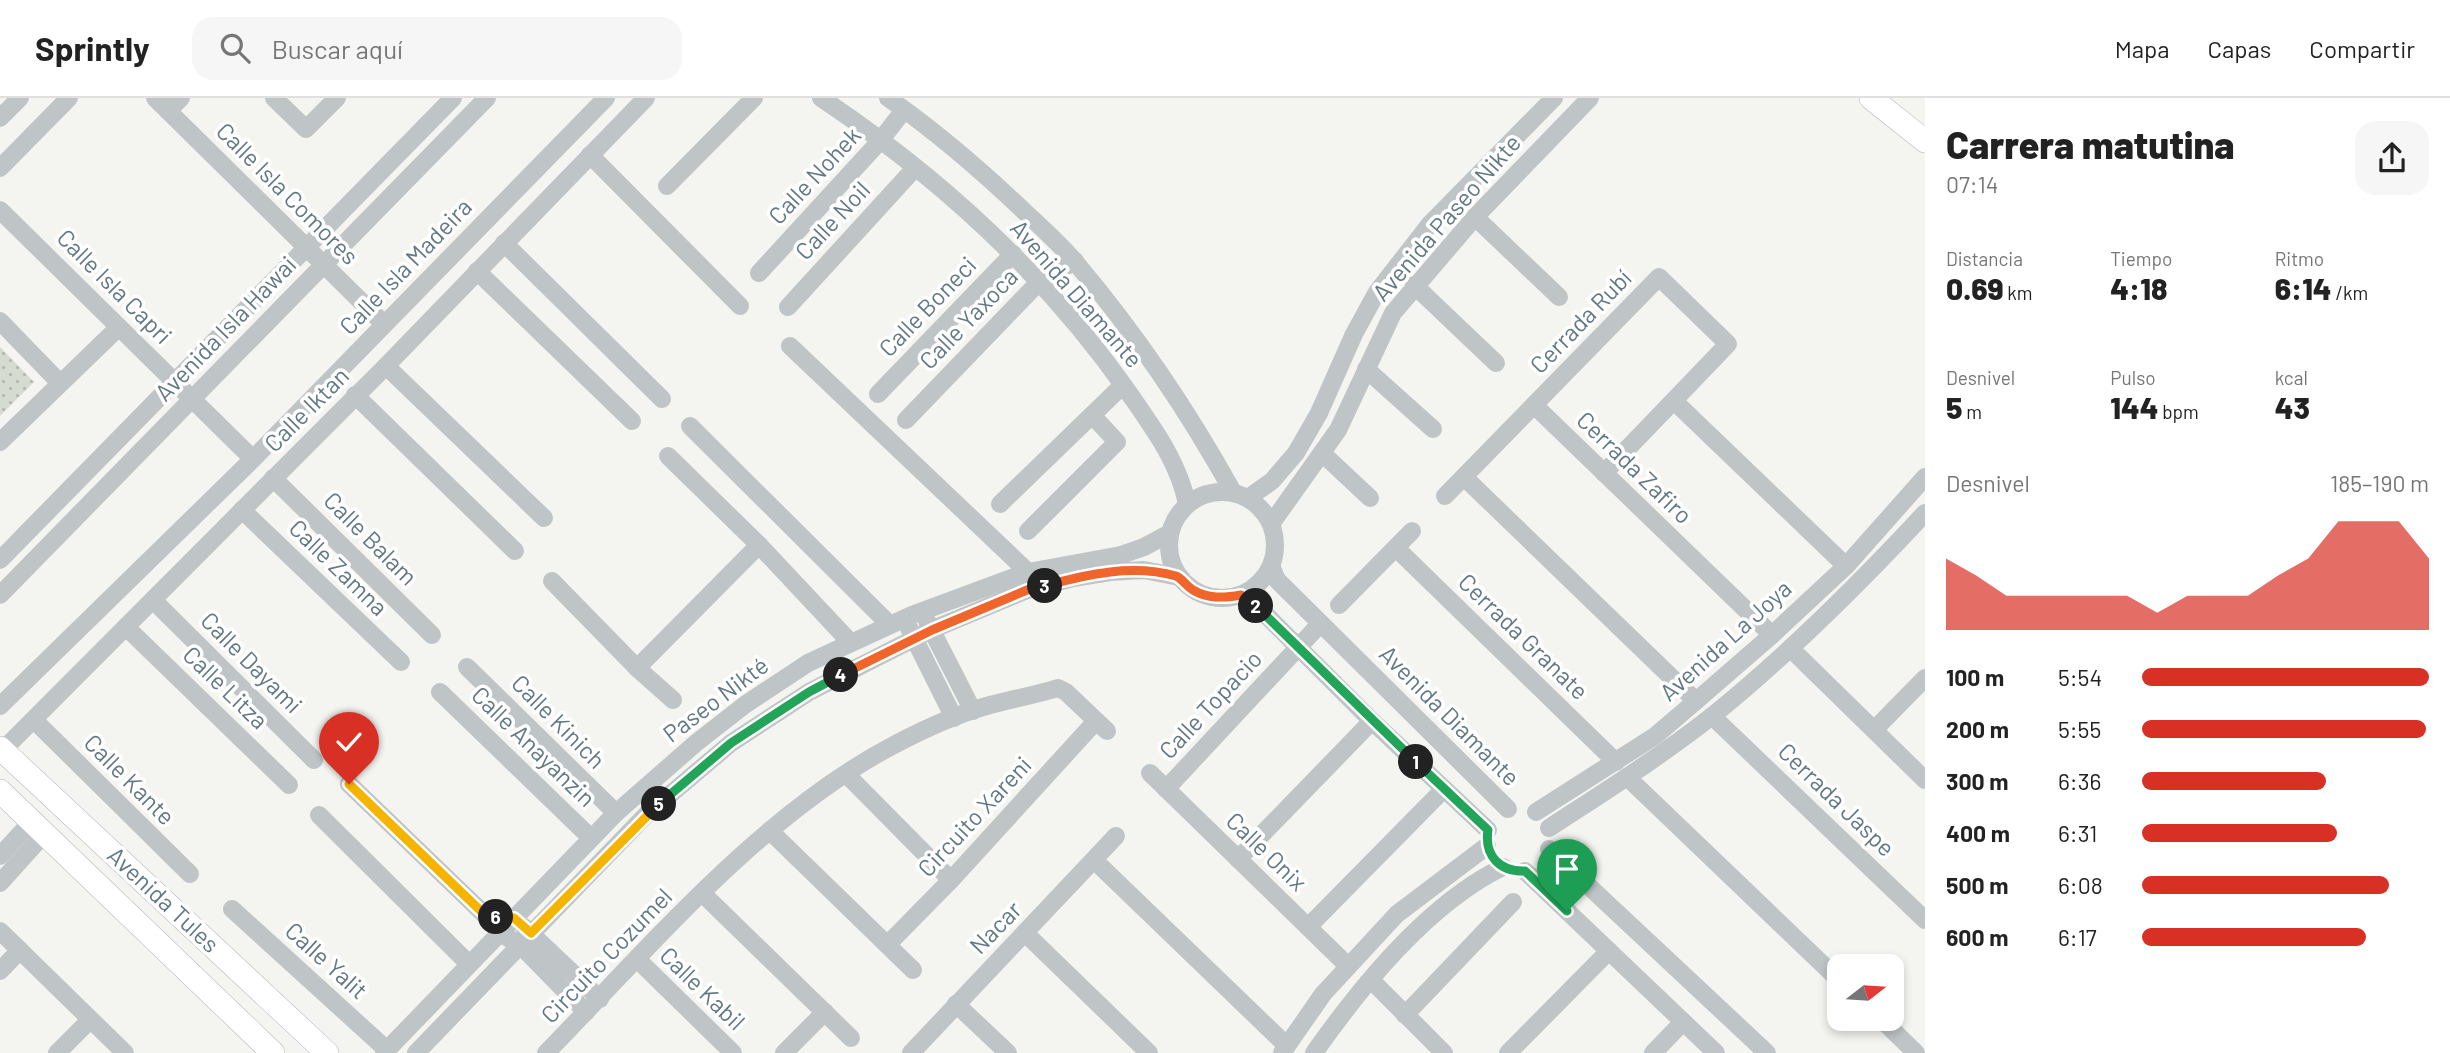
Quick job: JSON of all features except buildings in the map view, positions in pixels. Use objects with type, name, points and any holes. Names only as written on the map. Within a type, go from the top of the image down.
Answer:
[{"type":"main road","points":[[1871,98],[1925,141]]},
{"type":"main road","name":"Avenida Tules","points":[[1,751],[327,1053]]},
{"type":"main road","name":"Avenida Tules","points":[[0,792],[273,1053]]},
{"type":"street","points":[[0,118],[20,98]]},
{"type":"street","points":[[0,168],[69,98]]},
{"type":"street","name":"Calle Isla Comores","points":[[155,98],[174,104],[306,248],[384,324]]},
{"type":"street","points":[[274,98],[306,129],[337,98]]},
{"type":"street","name":"Avenida Isla Hawai","points":[[0,560],[453,98]]},
{"type":"street","name":"Avenida Isla Hawai","points":[[0,595],[487,98]]},
{"type":"street","name":"Calle Isla Madeira","points":[[0,706],[253,459],[606,98]]},
{"type":"street","name":"Calle Iktan","points":[[1,751],[386,366],[646,98]]},
{"type":"street","points":[[667,186],[754,98]]},
{"type":"street","name":"Avenida Diamante","points":[[821,98],[915,168],[976,219],[1040,281],[1081,329],[1123,385],[1171,458],[1184,486],[1188,504]]},
{"type":"street","name":"Avenida Diamante","points":[[888,98],[940,136],[991,180],[1075,261],[1160,372],[1240,495]]},
{"type":"street","name":"Avenida Paseo Nikte","points":[[1240,495],[1272,481],[1296,453],[1319,413],[1354,334],[1377,292],[1430,224],[1554,98]]},
{"type":"street","name":"Avenida Paseo Nikte","points":[[1271,524],[1338,430],[1392,313],[1475,217],[1590,98]]},
{"type":"street","name":"Calle Nohek","points":[[759,273],[880,141],[904,110]]},
{"type":"street","points":[[590,155],[740,306]]},
{"type":"street","name":"Calle Noil","points":[[788,307],[915,168]]},
{"type":"street","name":"Calle Isla Capri","points":[[0,210],[253,459]]},
{"type":"street","points":[[1475,217],[1559,296]]},
{"type":"street","points":[[503,243],[662,399]]},
{"type":"street","name":"Calle Boneci","points":[[878,394],[1013,254]]},
{"type":"street","name":"Calle Yaxoca","points":[[906,420],[1040,281],[1075,261]]},
{"type":"street","points":[[477,271],[632,421]]},
{"type":"street","name":"Cerrada Rubí","points":[[1534,405],[1659,277],[1728,344],[1604,473]]},
{"type":"street","points":[[1414,285],[1496,363]]},
{"type":"street","points":[[0,321],[60,383]]},
{"type":"street","points":[[0,442],[118,327]]},
{"type":"street","points":[[790,346],[1028,572]]},
{"type":"street","points":[[386,366],[544,518]]},
{"type":"street","points":[[1366,369],[1433,429]]},
{"type":"street","points":[[1000,504],[1123,385]]},
{"type":"street","points":[[355,395],[515,551]]},
{"type":"street","points":[[1674,401],[1846,565]]},
{"type":"street","points":[[1445,496],[1534,405]]},
{"type":"street","name":"Cerrada Zafiro","points":[[1534,405],[1772,635]]},
{"type":"street","points":[[1028,531],[1117,442],[1092,415]]},
{"type":"street","points":[[690,426],[915,639],[954,718]]},
{"type":"street","points":[[1322,453],[1370,498]]},
{"type":"street","points":[[668,456],[759,545],[850,643]]},
{"type":"street","points":[[1464,477],[1696,701]]},
{"type":"street","name":"Avenida La Joya","points":[[1536,812],[1655,736],[1696,701],[1772,635],[1846,565],[1925,477]]},
{"type":"street","name":"Calle Balam","points":[[273,478],[432,635]]},
{"type":"street","points":[[1209,493],[1240,495],[1262,509],[1271,524],[1275,552],[1271,566],[1253,589],[1241,595],[1224,598],[1207,596],[1192,589],[1180,577],[1170,556],[1170,533],[1175,518],[1188,504],[1209,493]]},
{"type":"street","name":"Calle Zamna","points":[[242,510],[401,662]]},
{"type":"street","name":"Avenida La Joya","points":[[1549,828],[1627,777],[1712,716],[1791,649],[1864,579],[1925,513]]},
{"type":"street","points":[[1339,605],[1412,531]]},
{"type":"street","name":"Paseo Nikté","points":[[386,1052],[615,813],[746,704],[808,663],[922,611],[1028,572],[1121,555],[1144,547],[1170,533]]},
{"type":"street","points":[[638,668],[759,545]]},
{"type":"street","name":"Cerrada Granate","points":[[1396,548],[1616,762]]},
{"type":"street","name":"Avenida Diamante","points":[[1271,566],[1277,580],[1508,809]]},
{"type":"street","name":"Paseo Nikté","points":[[416,1053],[647,814],[731,743],[809,692],[870,659],[1027,590],[1073,578],[1144,570],[1180,577]]},
{"type":"street","points":[[551,581],[673,700]]},
{"type":"street","points":[[1241,595],[1255,604],[1444,789],[1488,838]]},
{"type":"street","name":"Calle Dayami","points":[[153,600],[314,760]]},
{"type":"street","points":[[922,611],[973,711]]},
{"type":"street","name":"Calle Topacio","points":[[1166,789],[1320,624]]},
{"type":"street","name":"Calle Litza","points":[[127,627],[289,785]]},
{"type":"street","points":[[1791,649],[1925,780]]},
{"type":"street","name":"Calle Kinich","points":[[467,667],[615,813]]},
{"type":"street","points":[[1874,730],[1925,678]]},
{"type":"street","name":"Circuito Xareni","points":[[770,831],[846,774],[892,746],[973,711],[1058,688],[1066,692],[1101,726],[888,944]]},
{"type":"street","name":"Calle Anayanzin","points":[[440,692],[592,838]]},
{"type":"street","name":"Cerrada Jaspe","points":[[1712,716],[1925,920]]},
{"type":"street","name":"Calle Kante","points":[[34,720],[190,874]]},
{"type":"street","points":[[1238,859],[1372,720]]},
{"type":"street","points":[[846,774],[951,880]]},
{"type":"street","name":"Calle Onix","points":[[1150,774],[1348,966]]},
{"type":"street","points":[[1627,777],[1827,969]]},
{"type":"street","points":[[349,784],[486,916],[500,933],[526,939],[600,999]]},
{"type":"street","points":[[1308,927],[1444,789]]},
{"type":"street","points":[[1517,807],[1536,812],[1549,828],[1551,838],[1544,859],[1525,871],[1503,867],[1490,854],[1488,838],[1492,821],[1508,809],[1517,807]]},
{"type":"street","points":[[319,815],[470,964]]},
{"type":"street","points":[[0,856],[38,827]]},
{"type":"street","points":[[0,883],[38,827]]},
{"type":"street","points":[[770,831],[913,970]]},
{"type":"street","name":"Circuito Cozumel","points":[[546,1053],[703,894],[770,831]]},
{"type":"street","name":"Nacar","points":[[911,1053],[1116,836]]},
{"type":"street","points":[[1094,860],[1284,1049],[1323,994],[1396,914],[1488,838]]},
{"type":"street","points":[[1549,849],[1767,1053]]},
{"type":"street","points":[[1314,1053],[1342,1014],[1419,928],[1448,902],[1503,867]]},
{"type":"street","points":[[1525,871],[1716,1053]]},
{"type":"street","name":"Circuito Cozumel","points":[[703,894],[851,1038]]},
{"type":"street","points":[[1405,1015],[1513,902]]},
{"type":"street","name":"Calle Yalit","points":[[232,909],[386,1052]]},
{"type":"street","points":[[486,916],[514,918],[526,939],[586,1012]]},
{"type":"street","points":[[0,931],[125,1053]]},
{"type":"street","points":[[1025,933],[1149,1053]]},
{"type":"street","points":[[0,971],[20,950]]},
{"type":"street","points":[[1508,1053],[1609,951]]},
{"type":"street","name":"Calle Kabil","points":[[638,960],[733,1053]]},
{"type":"street","points":[[1371,980],[1444,1053]]},
{"type":"street","points":[[956,1004],[1008,1053]]},
{"type":"street","points":[[784,1053],[825,1012]]},
{"type":"street","points":[[57,1053],[90,1020]]},
{"type":"street","points":[[1654,1053],[1683,1022]]},
{"type":"street","points":[[1893,1031],[1916,1053]]},
{"type":"shaded area","points":[[0,347],[34,382],[0,416]]},
{"type":"route","points":[[349,784],[486,916],[514,918],[531,933],[647,814],[731,743],[809,692],[870,659],[1027,590],[1073,578],[1144,570],[1180,577],[1192,589],[1207,596],[1224,598],[1241,595],[1255,604],[1488,830],[1487,846],[1496,862],[1514,871],[1525,871],[1567,911]]}]
